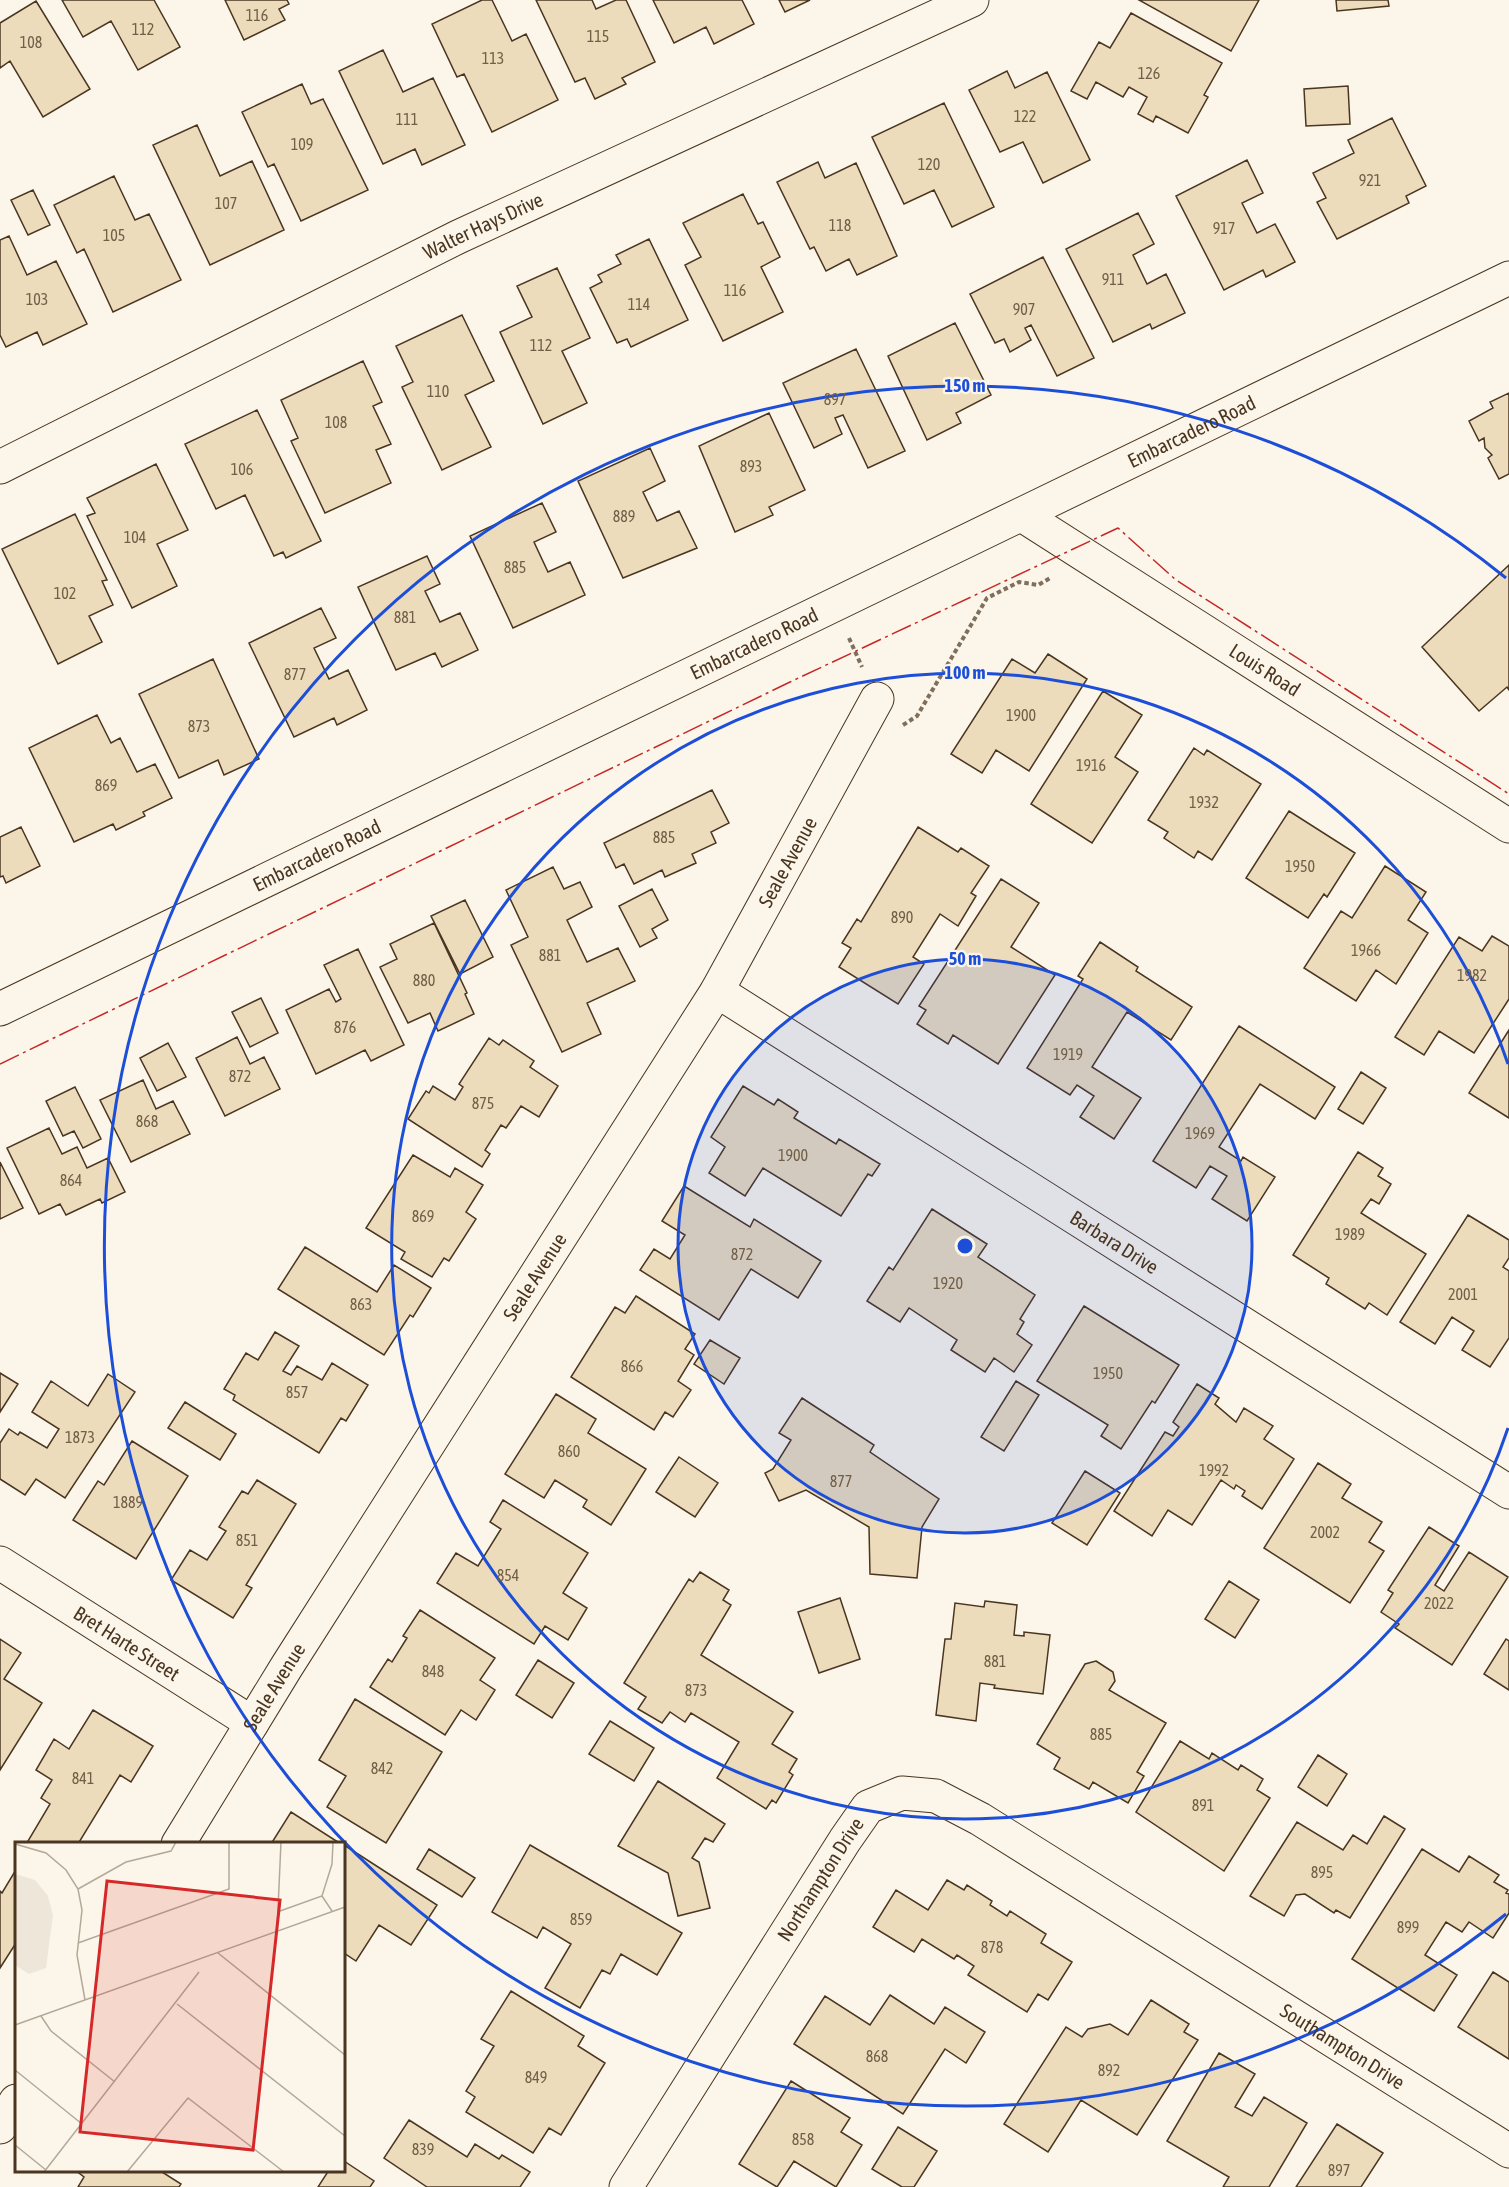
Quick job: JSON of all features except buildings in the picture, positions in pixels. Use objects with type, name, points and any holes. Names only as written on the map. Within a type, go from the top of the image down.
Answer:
[{"type":"street","name":"Walter Hays Drive","points":[[0,467],[458,237],[972,0]]},
{"type":"street","name":"Embarcadero Road","points":[[0,1009],[1509,279]]},
{"type":"street","name":"Louis Road","points":[[1022,515],[1509,826]]},
{"type":"street","name":"Seale Avenue","points":[[179,1842],[252,1723],[717,992],[877,699]]},
{"type":"street","name":"Barbara Drive","points":[[717,992],[1509,1492]]},
{"type":"street","name":"Bret Harte Street","points":[[0,1563],[252,1723]]},
{"type":"street","name":"Northampton Drive","points":[[626,2187],[868,1807],[902,1793],[936,1796],[980,1819],[1176,1941]]},
{"type":"street","name":"Southampton Drive","points":[[1176,1941],[1509,2151]]},
{"type":"path","points":[[833,605],[889,722],[897,726],[908,724],[917,717],[987,598],[1018,582],[1038,585]]},
{"type":"power","points":[[0,1064],[790,682],[1118,528],[1176,580],[1509,794]]}]
